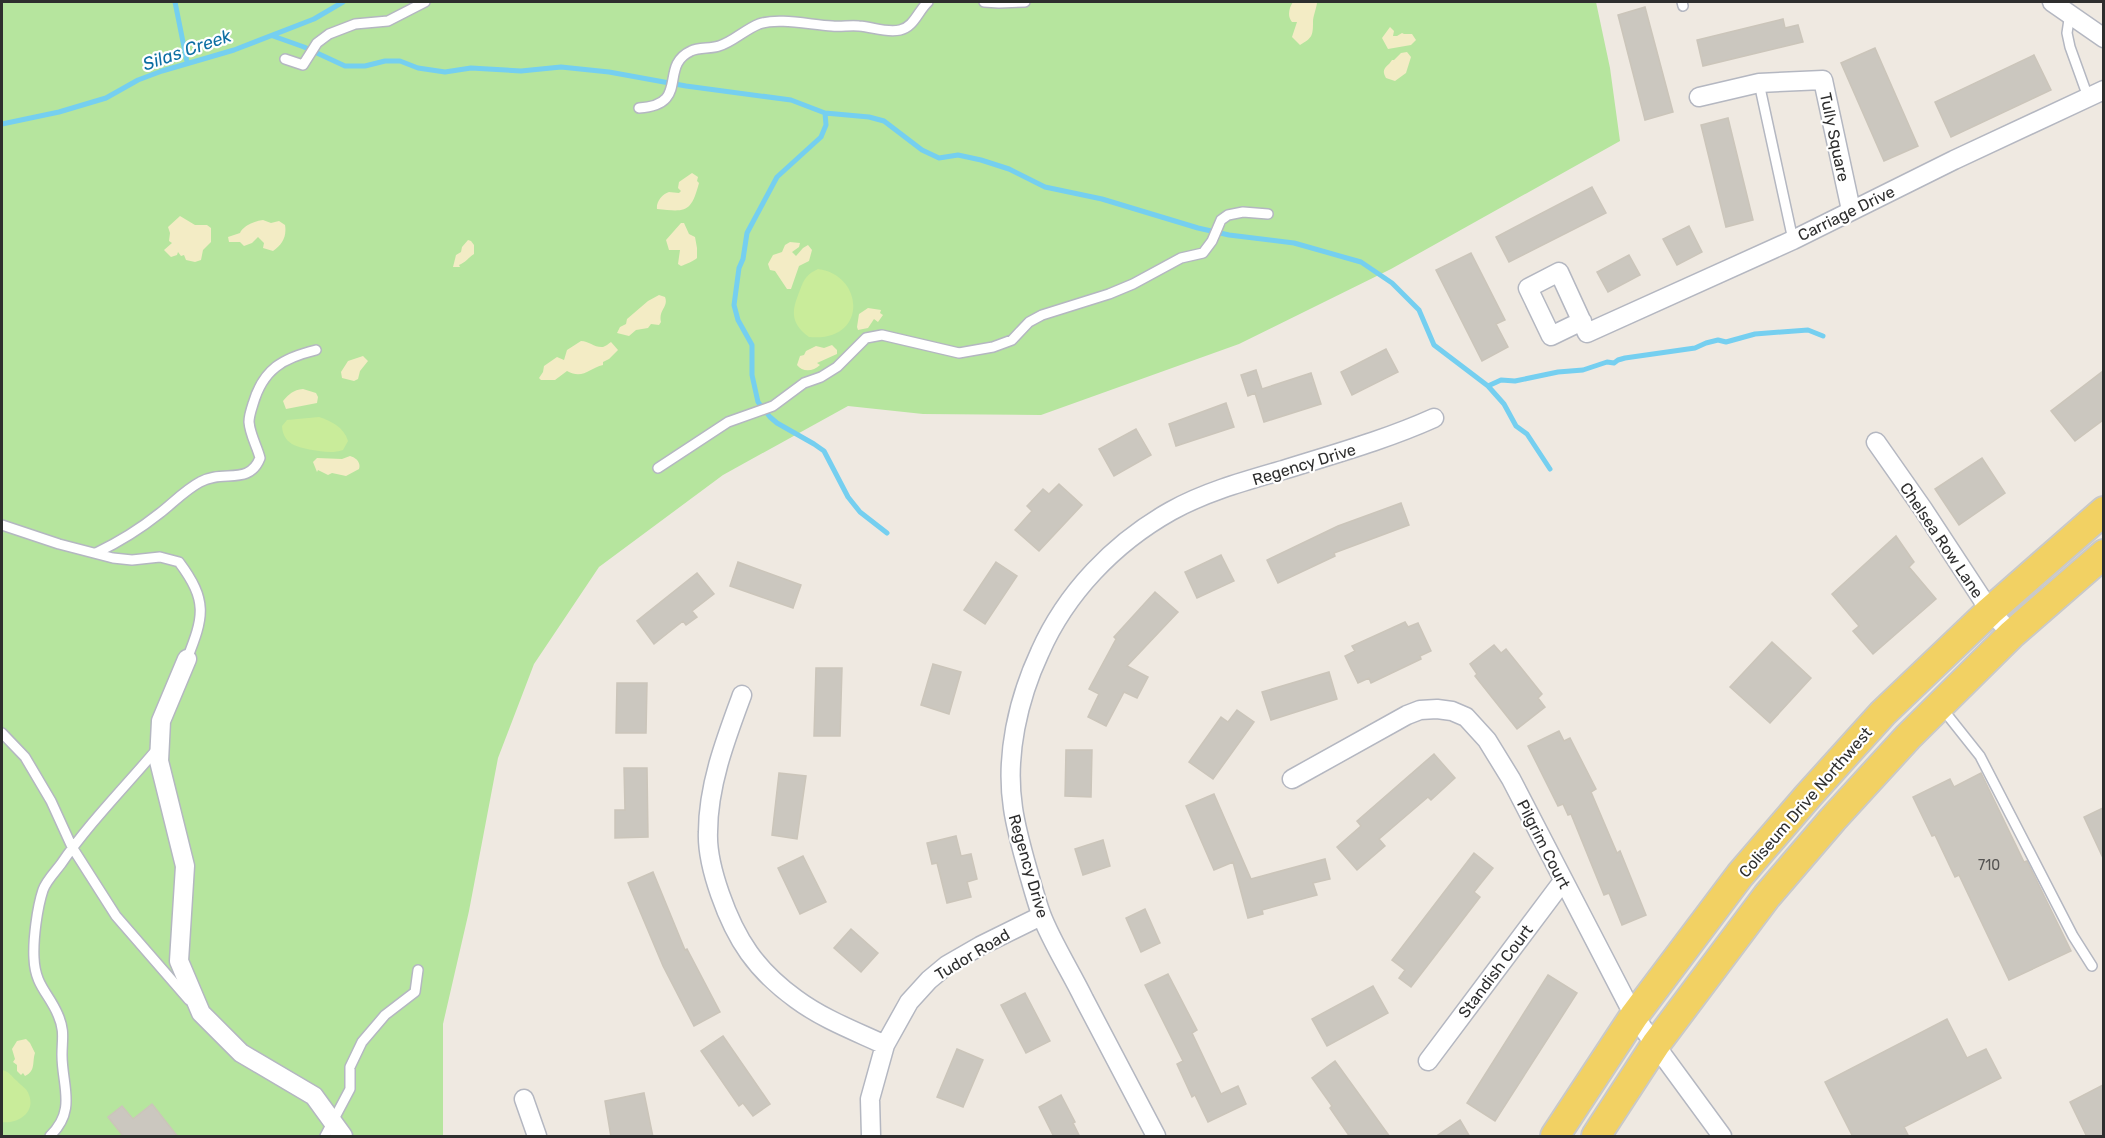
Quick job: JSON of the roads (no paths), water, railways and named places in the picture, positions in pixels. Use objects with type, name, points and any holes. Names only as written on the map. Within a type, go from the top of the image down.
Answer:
[{"type":"main road","name":"Coliseum Drive Northwest","points":[[1555,1137],[1634,1016],[1740,875],[1808,796],[1883,713],[1990,611],[2103,511]]},
{"type":"main road","name":"Coliseum Drive Northwest","points":[[1596,1137],[1656,1044],[1767,896],[1875,772],[2012,634],[2103,555]]},
{"type":"street","points":[[2052,2],[2103,38]]},
{"type":"street","name":"Tully Square","points":[[1699,96],[1759,83],[1823,80],[1851,210]]},
{"type":"street","name":"Carriage Drive","points":[[1584,327],[1793,240],[2096,93]]},
{"type":"street","name":"Regency Drive","points":[[1156,1137],[1041,916],[1018,835],[1012,805],[1013,744],[1020,706],[1031,670],[1058,618],[1087,579],[1137,533],[1169,512],[1196,498],[1371,443],[1434,418]]},
{"type":"street","name":"Chelsea Row Lane","points":[[1876,442],[1990,611],[2012,634]]},
{"type":"street","points":[[187,659],[161,721],[159,761],[185,866],[179,962],[201,1013],[241,1053],[314,1096],[333,1132]]},
{"type":"street","points":[[742,695],[723,748],[711,800],[708,831],[709,854],[729,920],[743,946],[773,981],[797,1000],[823,1016],[885,1046]]},
{"type":"street","name":"Pilgrim Court","points":[[1292,779],[1420,710],[1452,711],[1466,717],[1487,740],[1511,779],[1634,1016],[1722,1137]]},
{"type":"street","name":"Standish Court","points":[[1428,1061],[1563,881]]},
{"type":"street","name":"Tudor Road","points":[[871,1137],[870,1100],[885,1046],[909,1002],[929,980],[947,965],[1041,916]]},
{"type":"street","points":[[524,1099],[537,1137]]},
{"type":"lane","points":[[285,59],[303,65],[316,43],[330,34],[355,24],[388,21],[425,2]]},
{"type":"lane","points":[[639,108],[652,108],[664,102],[670,93],[677,63],[691,51],[720,46],[761,24],[777,22],[860,26],[885,31],[902,30],[913,23],[918,12],[927,2]]},
{"type":"lane","points":[[984,2],[1025,2]]},
{"type":"lane","points":[[2070,13],[2067,33],[2070,47],[2096,93]]},
{"type":"lane","points":[[1759,83],[1793,240]]},
{"type":"lane","points":[[658,468],[728,422],[745,414],[773,406],[804,383],[821,377],[837,367],[866,338],[882,334],[959,352],[993,347],[1012,340],[1029,322],[1042,315],[1077,305],[1133,284],[1181,258],[1203,253],[1212,241],[1219,223],[1228,215],[1243,212],[1268,214]]},
{"type":"lane","points":[[96,553],[148,522],[202,480],[225,475],[249,474],[256,468],[260,458],[251,434],[249,419],[259,389],[267,374],[283,362],[316,350]]},
{"type":"lane","points":[[2,525],[96,553],[132,560],[160,558],[179,562],[194,581],[202,605],[197,635],[187,659]]},
{"type":"lane","points":[[1940,705],[1980,756],[2073,936],[2092,966]]},
{"type":"lane","points":[[2,733],[25,757],[51,801],[72,847],[116,916],[201,1013]]},
{"type":"lane","points":[[50,1137],[59,1128],[66,1104],[66,1086],[62,1057],[64,1032],[57,1013],[39,986],[33,958],[44,889],[72,847],[160,745]]},
{"type":"lane","points":[[333,1132],[350,1089],[350,1067],[362,1042],[385,1015],[415,992],[418,970]]},
{"type":"waterway","points":[[175,2],[187,62]]},
{"type":"waterway","name":"Silas Creek","points":[[2,124],[59,112],[106,98],[138,80],[234,50],[314,19],[343,2]]},
{"type":"waterway","points":[[273,36],[345,66],[365,66],[385,61],[400,61],[418,68],[445,72],[471,68],[521,71],[561,67],[609,72],[686,86],[791,100],[825,113],[869,117],[884,121],[922,150],[939,158],[958,155],[981,160],[1009,169],[1045,187],[1102,199],[1198,228],[1229,235],[1294,243],[1361,262],[1392,283],[1419,310],[1434,345],[1488,386],[1504,404],[1516,426],[1527,434],[1550,469]]},
{"type":"waterway","points":[[825,113],[826,125],[821,137],[777,177],[747,233],[734,305],[738,320],[752,345],[752,375],[758,402],[777,423],[824,451],[848,497],[860,512],[887,533]]},
{"type":"waterway","points":[[1488,386],[1501,380],[1515,381],[1558,372],[1583,370],[1625,358],[1695,348],[1718,340],[1726,342],[1755,334],[1808,330],[1823,336]]}]
